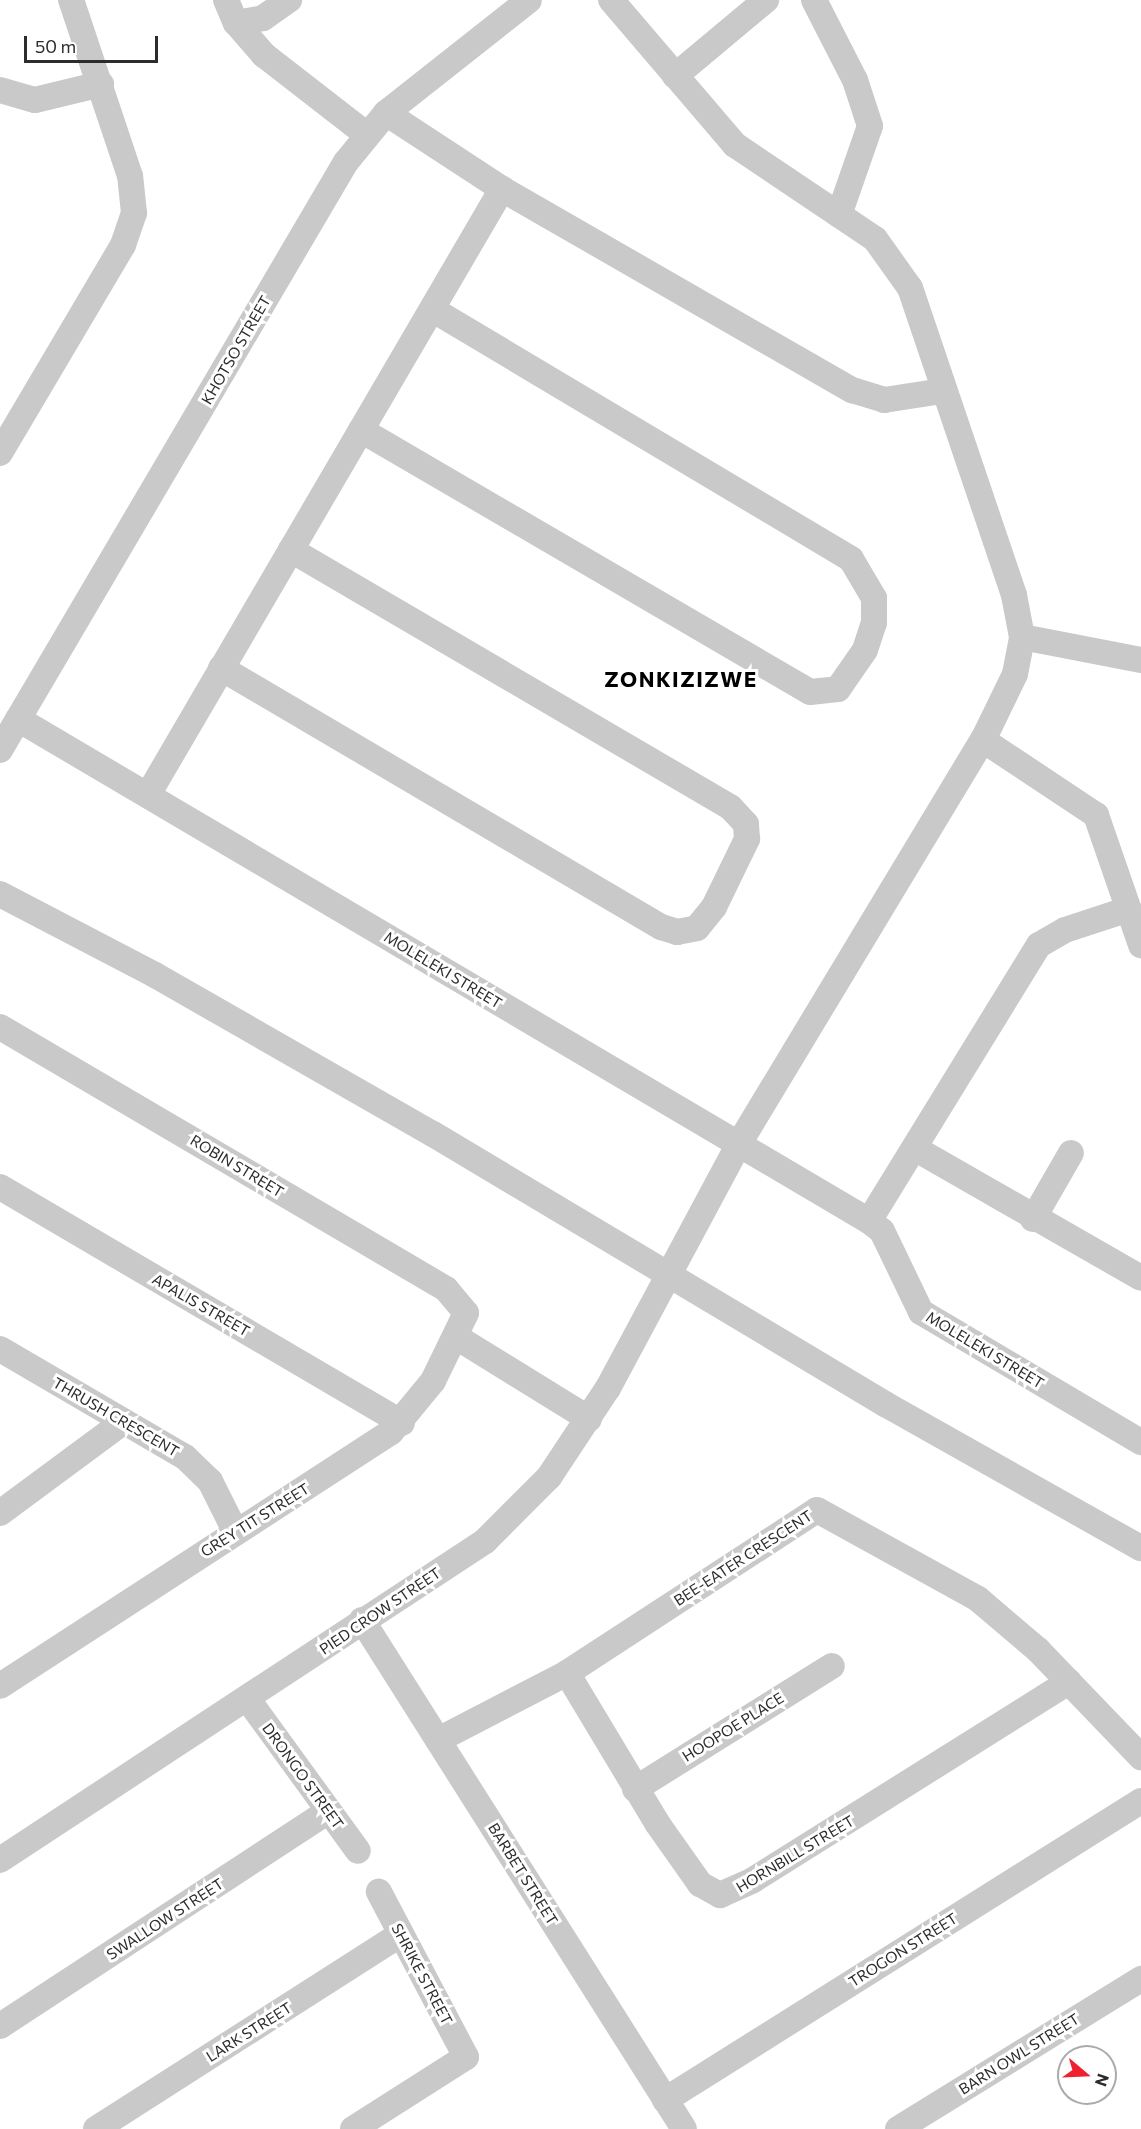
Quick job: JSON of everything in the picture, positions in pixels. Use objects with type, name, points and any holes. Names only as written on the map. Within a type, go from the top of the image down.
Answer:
[{"type":"street","points":[[0,453],[123,245],[134,213],[134,192],[101,84],[71,0]]},
{"type":"street","points":[[231,11],[262,18],[289,0]]},
{"type":"street","name":"KHOTSO STREET","points":[[0,750],[366,135],[386,113],[529,0]]},
{"type":"street","points":[[611,0],[735,145],[875,239],[910,288],[942,391],[1014,595],[1022,637],[1141,660]]},
{"type":"street","points":[[675,76],[766,0]]},
{"type":"street","points":[[814,0],[855,80],[870,126],[839,215]]},
{"type":"street","points":[[231,11],[264,55],[366,135]]},
{"type":"street","points":[[0,90],[35,100],[101,84]]},
{"type":"street","points":[[386,113],[502,189],[852,390],[884,400],[942,391]]},
{"type":"street","points":[[148,793],[502,189]]},
{"type":"street","points":[[361,430],[810,692],[838,688],[866,650],[874,623],[874,598],[851,559],[433,310]]},
{"type":"street","points":[[221,668],[661,927],[677,932],[697,928],[714,908],[747,839],[740,816],[291,550]]},
{"type":"street","name":"PIED CROW STREET","points":[[0,1860],[249,1701],[362,1620],[500,1530],[549,1477],[589,1419],[737,1147],[983,740],[1015,674],[1022,637]]},
{"type":"street","name":"MOLELEKI STREET","points":[[18,718],[148,793],[737,1147],[869,1221],[882,1232],[921,1312],[1141,1442]]},
{"type":"street","points":[[983,740],[1089,806],[1101,823],[1141,945]]},
{"type":"street","points":[[0,894],[165,981],[668,1272],[904,1416],[1141,1548]]},
{"type":"street","points":[[869,1221],[916,1149],[1039,945],[1065,930],[1128,909]]},
{"type":"street","name":"ROBIN STREET","points":[[0,1027],[446,1289],[466,1313]]},
{"type":"street","points":[[916,1149],[1033,1219],[1141,1278]]},
{"type":"street","points":[[1033,1219],[1071,1154]]},
{"type":"street","name":"APALIS STREET","points":[[0,1187],[402,1423]]},
{"type":"street","name":"GREY TIT STREET","points":[[0,1686],[402,1423],[458,1338],[466,1313]]},
{"type":"street","points":[[458,1338],[589,1419]]},
{"type":"street","name":"THRUSH CRESCENT","points":[[0,1349],[195,1464],[210,1481],[235,1532]]},
{"type":"street","points":[[0,1513],[123,1422]]},
{"type":"street","name":"BEE-EATER CRESCENT","points":[[438,1740],[567,1673],[804,1515],[820,1510],[978,1599],[1069,1682],[1141,1757]]},
{"type":"street","name":"BARBET STREET","points":[[362,1620],[684,2129]]},
{"type":"street","name":"HOOPOE PLACE","points":[[635,1789],[832,1666]]},
{"type":"street","name":"HORNBILL STREET","points":[[567,1673],[635,1789],[700,1884],[724,1895],[1069,1682]]},
{"type":"street","name":"DRONGO STREET","points":[[249,1701],[358,1851]]},
{"type":"street","name":"TROGON STREET","points":[[665,2100],[1141,1801]]},
{"type":"street","name":"SWALLOW STREET","points":[[0,2026],[328,1811]]},
{"type":"street","name":"SHRIKE STREET","points":[[353,2129],[466,2057],[379,1892]]},
{"type":"street","name":"LARK STREET","points":[[96,2129],[401,1934]]},
{"type":"street","name":"BARN OWL STREET","points":[[898,2129],[1141,1978]]},
{"type":"district","name":"ZONKIZIZWE","points":[[681,679]]}]
